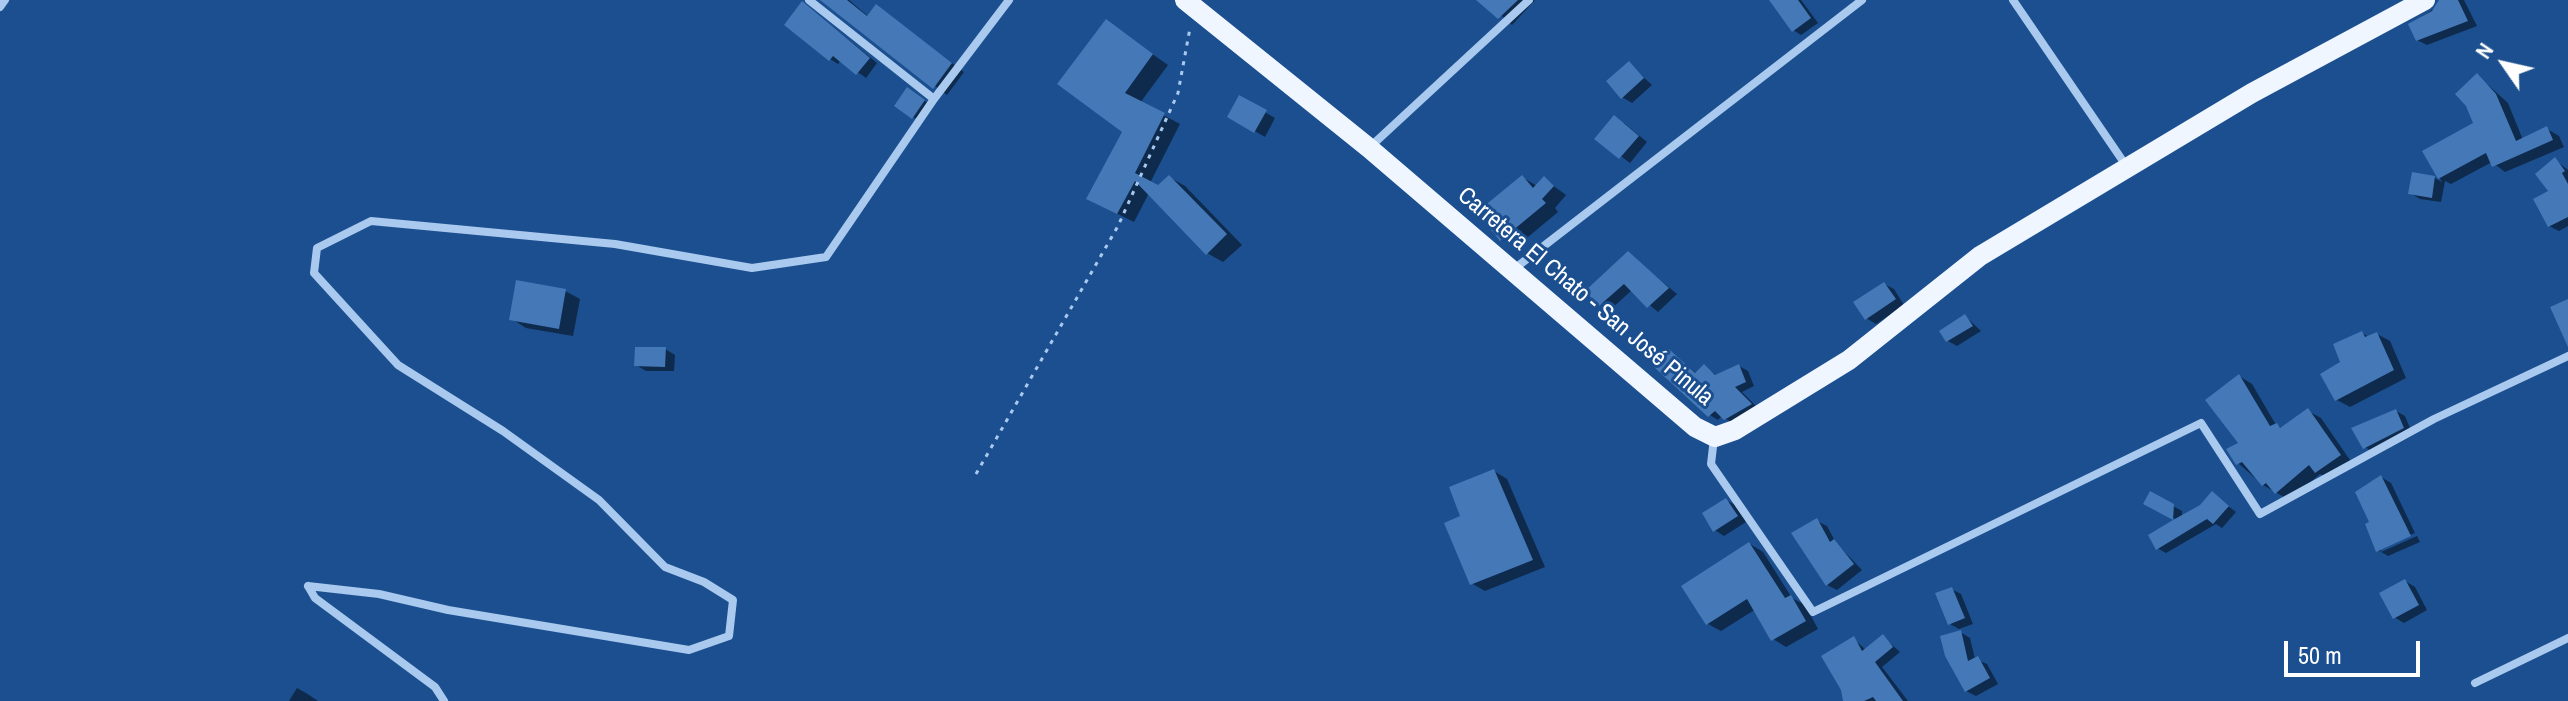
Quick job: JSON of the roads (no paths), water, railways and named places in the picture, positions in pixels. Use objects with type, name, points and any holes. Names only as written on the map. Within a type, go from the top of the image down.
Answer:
[{"type":"main road","name":"Carretera El Chato - San José Pinula","points":[[1189,4],[1369,148],[1695,427],[1715,437],[1735,430],[1849,360],[1980,256],[2252,93],[2425,0]]},
{"type":"street","points":[[0,7],[5,0]]},
{"type":"street","points":[[809,0],[934,99]]},
{"type":"street","points":[[444,701],[435,687],[315,598],[308,586],[379,594],[448,610],[689,650],[729,636],[733,600],[704,582],[665,567],[599,500],[503,431],[398,365],[314,273],[317,248],[371,221],[615,244],[752,268],[826,257],[934,99],[1009,0]]},
{"type":"street","points":[[1369,148],[1529,0]]},
{"type":"street","points":[[1513,270],[1862,0]]},
{"type":"street","points":[[2013,0],[2128,167]]},
{"type":"street","points":[[1715,437],[1711,464],[1813,612],[2201,423],[2260,514],[2434,419],[2568,356]]},
{"type":"street","points":[[2475,683],[2568,638]]}]
